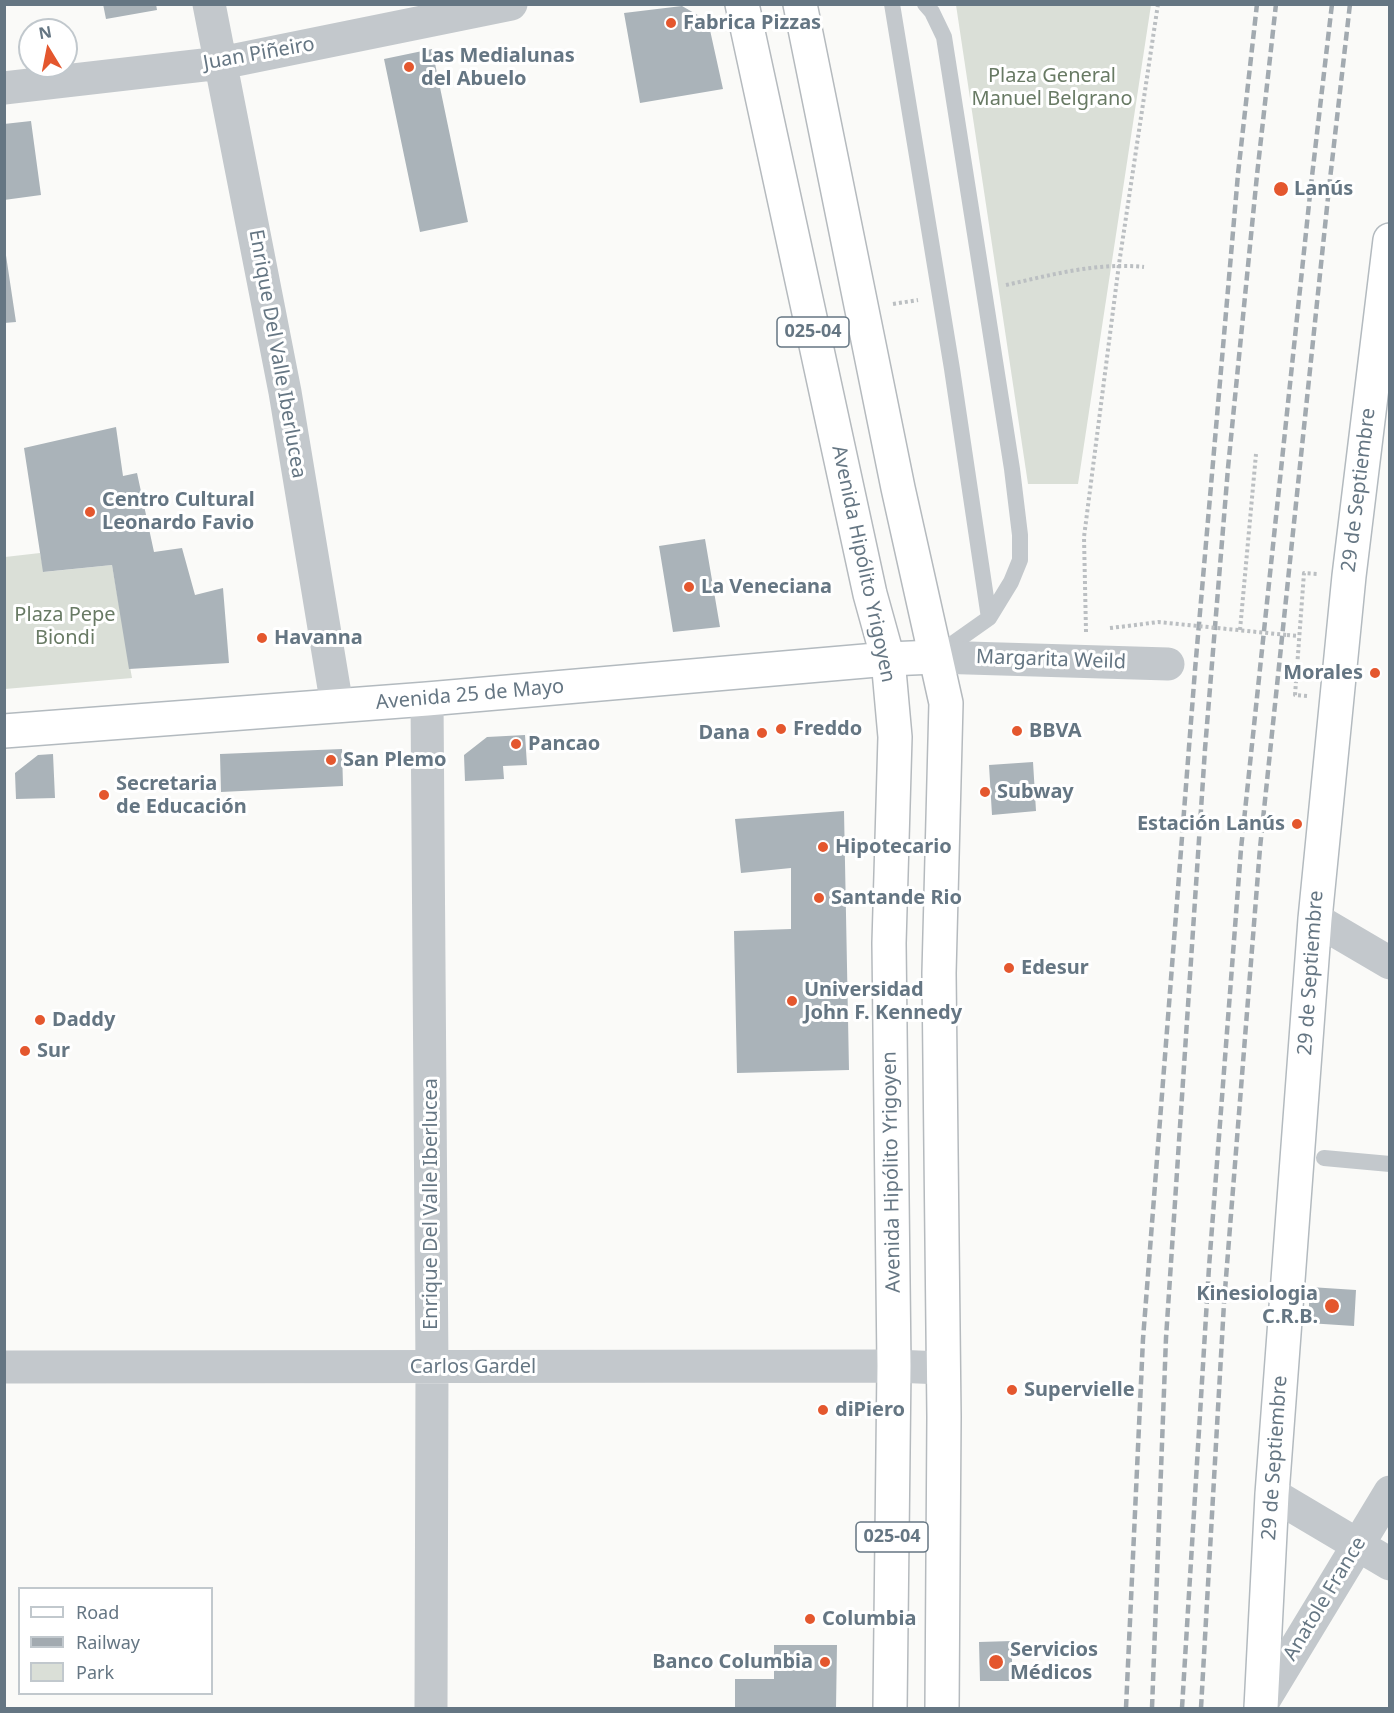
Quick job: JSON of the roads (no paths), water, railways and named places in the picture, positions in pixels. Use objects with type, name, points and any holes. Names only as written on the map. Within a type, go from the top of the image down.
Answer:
[{"type":"main road","name":"Avenida Hipólito Yrigoyen","points":[[742,4],[867,582],[888,659],[895,737],[889,943],[894,1366],[890,1708]]},
{"type":"main road","name":"025-04","points":[[800,4],[898,488],[946,703],[939,973],[942,1708]]},
{"type":"main road","name":"29 de Septiembre","points":[[1261,1707],[1272,1494],[1315,919],[1349,576],[1383,353],[1389,240]]},
{"type":"main road","name":"Avenida 25 de Mayo","points":[[4,731],[935,657]]},
{"type":"street","name":"Enrique Del Valle Iberlucea","points":[[209,4],[285,392],[337,706]]},
{"type":"street","name":"Juan Piñeiro","points":[[4,88],[221,63],[511,4]]},
{"type":"street","name":"Margarita Weild","points":[[935,657],[1168,664]]},
{"type":"street","name":"Enrique Del Valle Iberlucea","points":[[427,699],[432,1367],[431,1708]]},
{"type":"street","points":[[1315,919],[1389,963]]},
{"type":"street","name":"Carlos Gardel","points":[[4,1367],[894,1366],[942,1368]]},
{"type":"street","name":"Anatole France","points":[[1261,1707],[1389,1492]]},
{"type":"street","points":[[1272,1494],[1389,1564]]},
{"type":"lane","points":[[892,4],[952,369],[989,618]]},
{"type":"lane","points":[[925,4],[932,12],[944,37],[1012,469],[1020,535],[1020,560],[1011,582],[989,618],[935,657]]},
{"type":"lane","points":[[1324,1158],[1389,1164]]},
{"type":"railway","points":[[1126,1708],[1143,1339],[1195,670],[1238,174],[1257,4]]},
{"type":"railway","points":[[1152,1708],[1166,1338],[1205,749],[1228,468],[1276,4]]},
{"type":"railway","points":[[1182,1708],[1209,1267],[1241,849],[1332,4]]},
{"type":"railway","points":[[1201,1708],[1224,1303],[1260,848],[1350,4]]},
{"type":"place","name":"Fabrica Pizzas","points":[[671,23]]},
{"type":"place","name":"Las Medialunas del Abuelo","points":[[409,67]]},
{"type":"place","name":"Lanús","points":[[1281,189]]},
{"type":"place","name":"Centro Cultural Leonardo Favio","points":[[90,512]]},
{"type":"place","name":"La Veneciana","points":[[689,587]]},
{"type":"place","name":"Havanna","points":[[262,638]]},
{"type":"place","name":"Morales","points":[[1375,673]]},
{"type":"place","name":"Freddo","points":[[781,729]]},
{"type":"place","name":"BBVA","points":[[1017,731]]},
{"type":"place","name":"Dana","points":[[762,733]]},
{"type":"place","name":"Pancao","points":[[516,744]]},
{"type":"place","name":"San Plemo","points":[[331,760]]},
{"type":"place","name":"Subway","points":[[985,792]]},
{"type":"place","name":"Secretaria de Educación","points":[[104,795]]},
{"type":"place","name":"Estación Lanús","points":[[1297,824]]},
{"type":"place","name":"Hipotecario","points":[[823,847]]},
{"type":"place","name":"Santande Rio","points":[[819,898]]},
{"type":"place","name":"Edesur","points":[[1009,968]]},
{"type":"place","name":"Universidad John F. Kennedy","points":[[792,1001]]},
{"type":"place","name":"Daddy","points":[[40,1020]]},
{"type":"place","name":"Sur","points":[[25,1051]]},
{"type":"place","name":"Kinesiologia C.R.B.","points":[[1332,1306]]},
{"type":"place","name":"Supervielle","points":[[1012,1390]]},
{"type":"place","name":"diPiero","points":[[823,1410]]},
{"type":"place","name":"Columbia","points":[[810,1619]]},
{"type":"place","name":"Banco Columbia","points":[[825,1662]]},
{"type":"place","name":"Servicios Médicos","points":[[996,1662]]},
{"type":"park label","name":"Plaza General Manuel Belgrano","points":[[1052,88]]},
{"type":"park label","name":"Plaza Pepe Biondi","points":[[65,626]]}]
